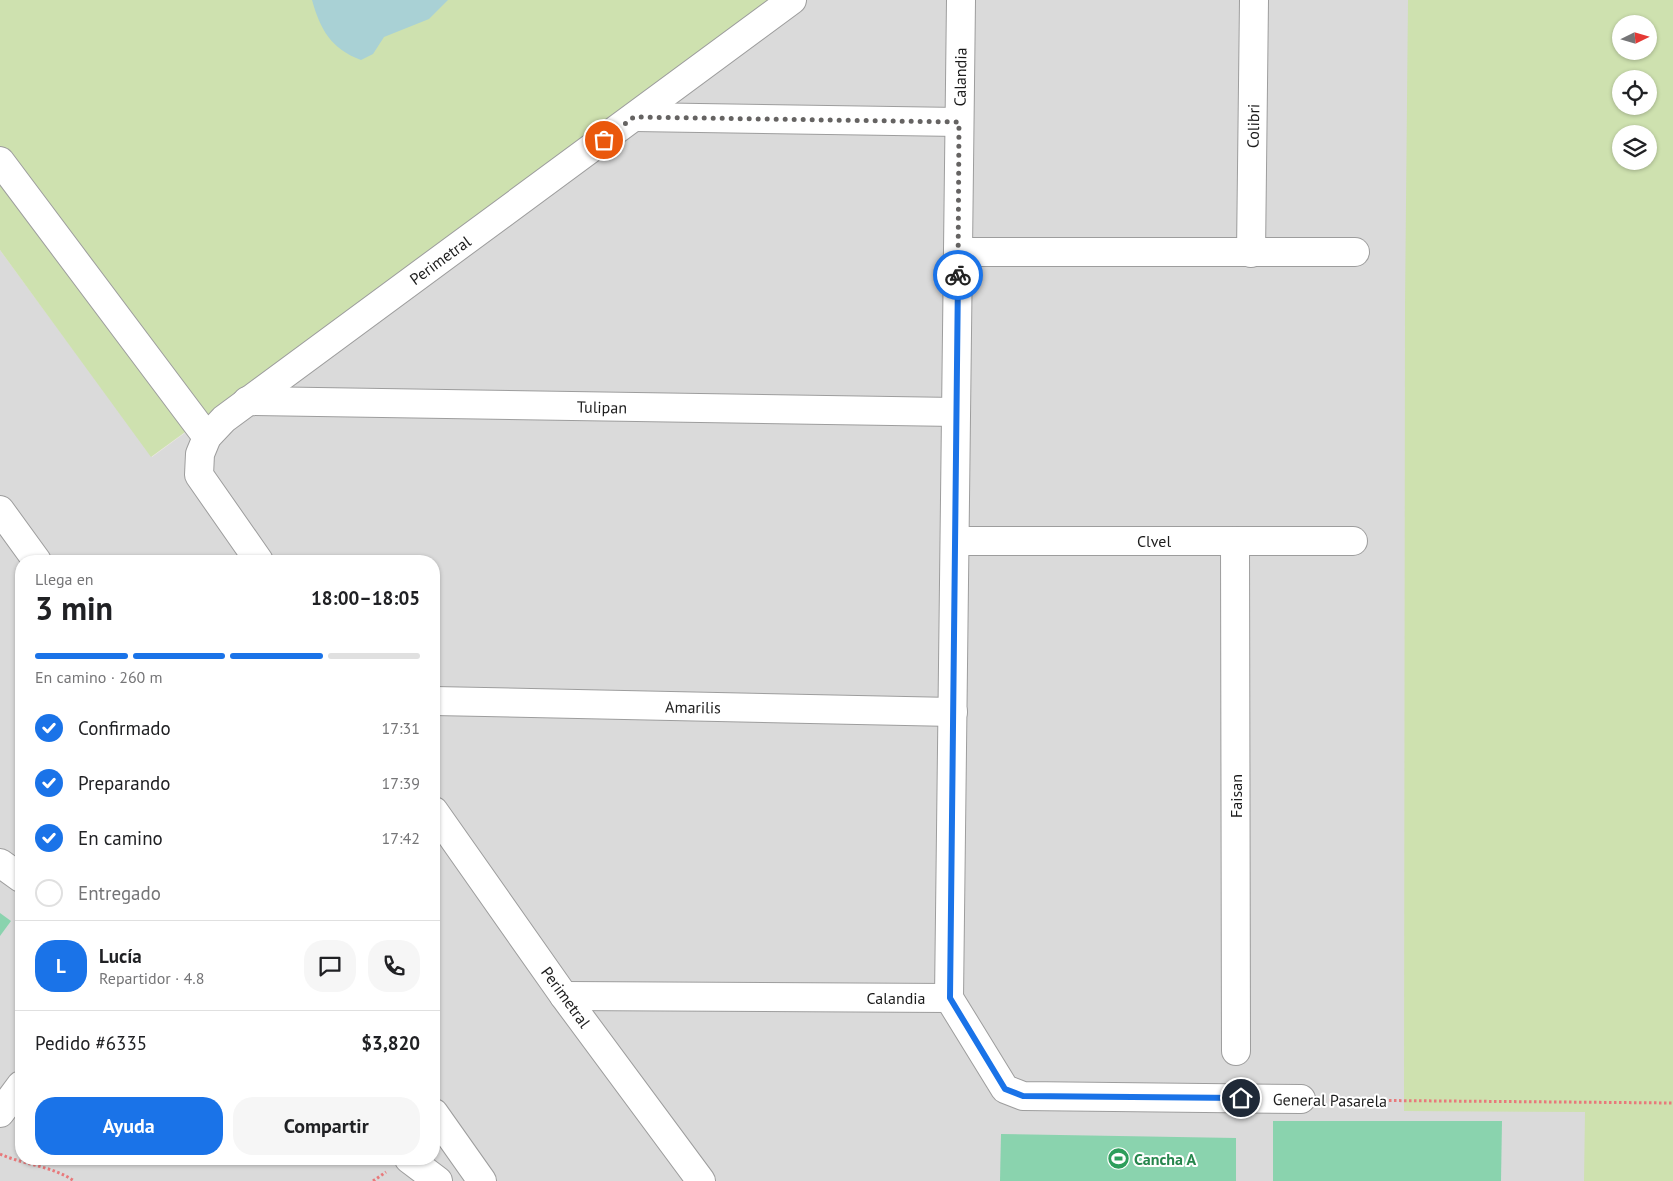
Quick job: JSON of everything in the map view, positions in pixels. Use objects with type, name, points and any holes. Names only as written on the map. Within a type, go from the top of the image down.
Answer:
[{"type":"street","name":"Perimetral","points":[[255,555],[199,476],[200,454],[207,437],[224,419],[792,0]]},
{"type":"street","name":"Calandia","points":[[564,996],[950,998],[961,0]]},
{"type":"street","name":"Colibri","points":[[1251,253],[1254,0]]},
{"type":"street","points":[[634,117],[959,122]]},
{"type":"street","points":[[0,161],[207,437]]},
{"type":"street","points":[[958,252],[1355,252]]},
{"type":"street","name":"Tulipan","points":[[247,401],[956,412]]},
{"type":"street","points":[[0,510],[33,555]]},
{"type":"street","name":"Clvel","points":[[955,541],[1353,541]]},
{"type":"street","name":"Faisan","points":[[1235,541],[1236,1050]]},
{"type":"street","name":"Amarilis","points":[[440,701],[953,712]]},
{"type":"street","name":"Perimetral","points":[[440,820],[564,996],[701,1181]]},
{"type":"street","points":[[0,863],[15,874]]},
{"type":"street","name":"General Pasarela","points":[[950,998],[1005,1089],[1023,1096],[1301,1099]]},
{"type":"street","points":[[0,1113],[15,1093]]},
{"type":"street","points":[[440,1122],[473,1178]]},
{"type":"street","points":[[417,1165],[438,1181]]},
{"type":"path","name":"General Pasarela","points":[[1301,1099],[1673,1103]]},
{"type":"path","points":[[0,1154],[15,1161]]},
{"type":"path","points":[[30,1165],[66,1175],[74,1181]]},
{"type":"shaded area","points":[[776,0],[1673,0],[1673,1181],[0,1181],[0,250],[152,457]]},
{"type":"green space","points":[[0,0],[776,0],[151,457],[0,250]]},
{"type":"green space","points":[[1408,0],[1673,0],[1673,1181],[1584,1181],[1585,1112],[1404,1111],[1405,305]]},
{"type":"green space","points":[[0,913],[11,921],[0,936]]},
{"type":"green space","points":[[1273,1121],[1502,1121],[1501,1181],[1273,1181]]},
{"type":"green space","name":"Cancha A","points":[[1001,1134],[1236,1138],[1236,1181],[1000,1181]]},
{"type":"water","points":[[312,0],[448,0],[429,19],[384,37],[373,54],[361,60],[342,50],[328,37],[319,20]]},
{"type":"way so far","points":[[604,140],[634,117],[959,122],[958,275]]},
{"type":"place","name":"Cancha A","points":[[1118,1159]]},
{"type":"route","points":[[958,275],[950,998],[1005,1089],[1023,1096],[1241,1098]]}]
